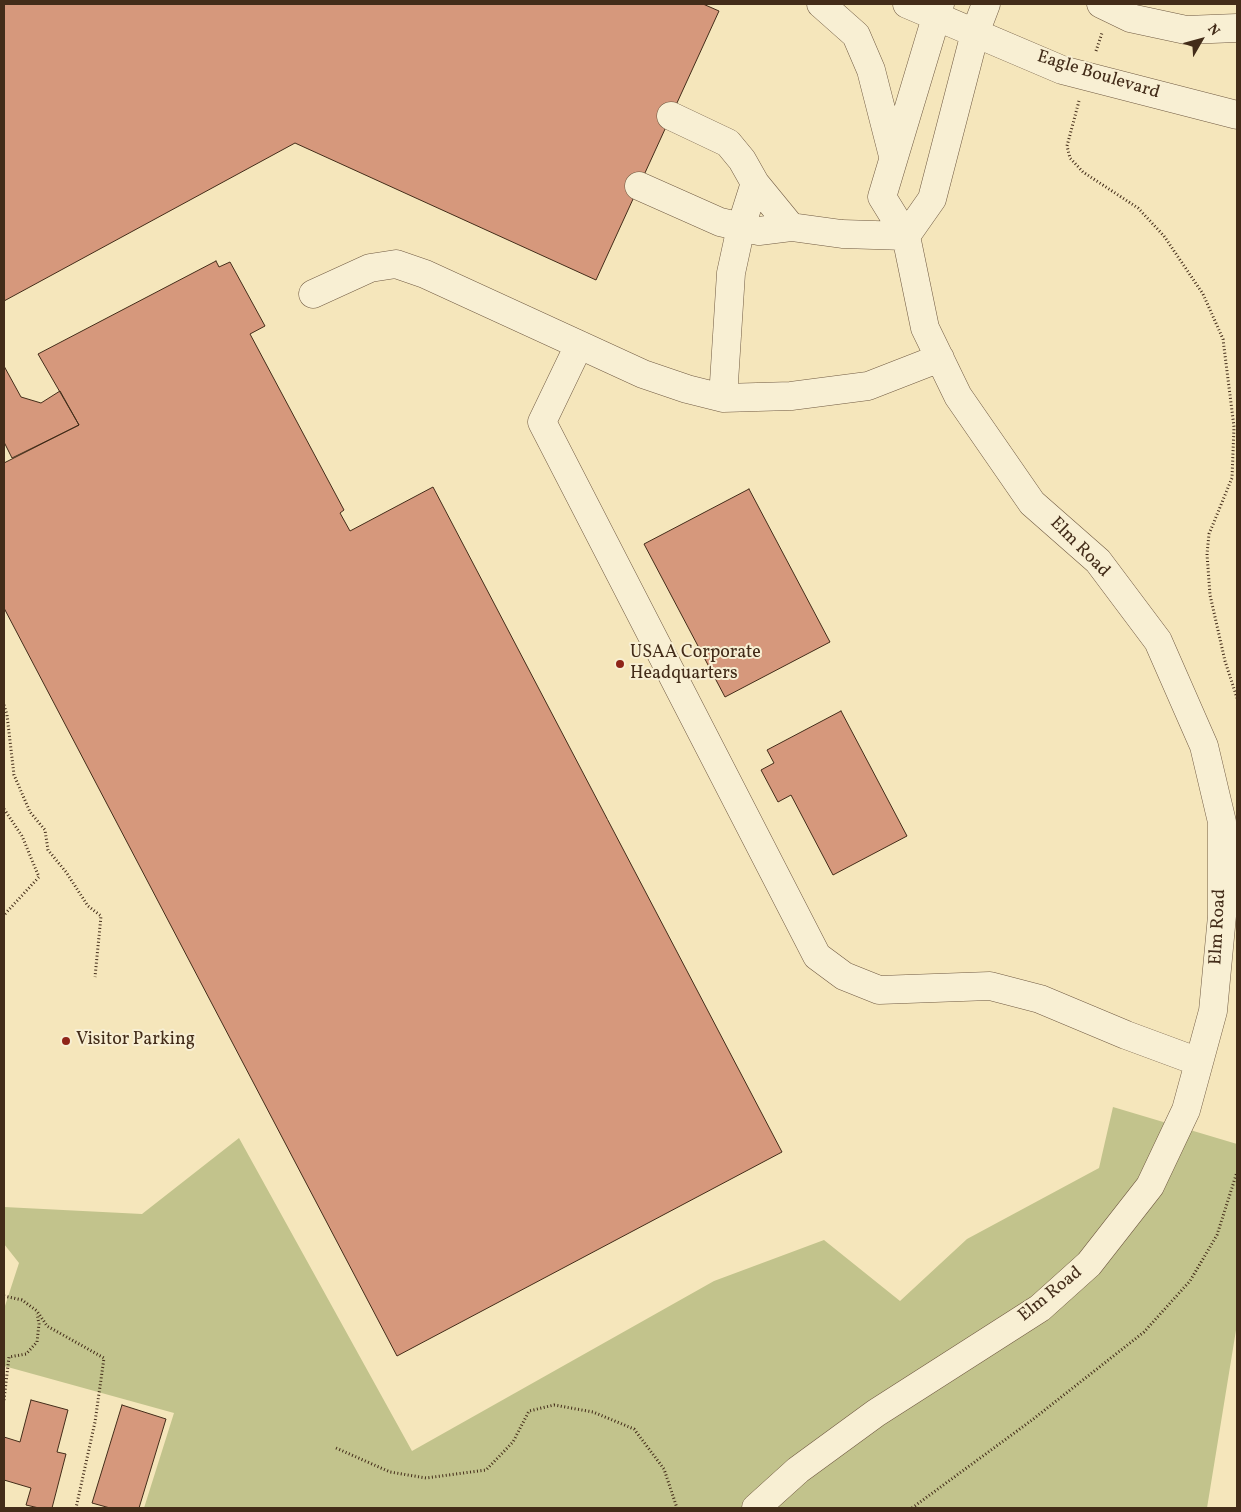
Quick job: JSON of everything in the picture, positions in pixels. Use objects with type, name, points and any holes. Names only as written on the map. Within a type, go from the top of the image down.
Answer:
[{"type":"street","points":[[821,4],[856,36],[871,70],[893,159]]},
{"type":"street","name":"Eagle Boulevard","points":[[907,4],[938,10],[975,33],[1062,70],[1237,115]]},
{"type":"street","points":[[639,186],[720,222],[759,231],[791,227],[842,234],[906,236],[932,199],[975,33],[986,4]]},
{"type":"street","name":"Elm Road","points":[[756,1508],[798,1470],[876,1413],[1040,1308],[1089,1264],[1150,1186],[1186,1110],[1213,1011],[1222,916],[1222,822],[1204,746],[1158,641],[1098,561],[1032,503],[958,396],[925,328],[906,236],[882,196],[938,10]]},
{"type":"street","points":[[1102,17],[1130,18],[1186,30],[1237,28]]},
{"type":"street","points":[[671,116],[728,143],[742,160],[755,183],[791,227]]},
{"type":"street","points":[[723,398],[731,273],[741,227],[755,183]]},
{"type":"street","points":[[313,294],[370,268],[396,264],[426,274],[643,374],[687,389],[723,398],[791,396],[868,386],[940,358]]},
{"type":"street","points":[[578,344],[542,422],[818,956],[844,976],[880,990],[990,986],[1040,999],[1126,1035],[1199,1062]]},
{"type":"path","points":[[1095,53],[1102,17]]},
{"type":"path","points":[[1081,96],[1067,146],[1070,158],[1083,172],[1138,208],[1164,236],[1203,294],[1223,339],[1234,428],[1232,478],[1209,534],[1207,554],[1210,595],[1225,661],[1237,698]]},
{"type":"path","points":[[4,705],[7,715],[14,775],[30,812],[45,830],[48,850],[66,872],[88,906],[101,916],[94,977]]},
{"type":"path","points":[[4,809],[22,836],[39,876],[4,915]]},
{"type":"path","points":[[912,1508],[1032,1420],[1144,1332],[1190,1281],[1217,1235],[1237,1172]]},
{"type":"path","points":[[4,1296],[22,1300],[37,1311],[47,1326],[104,1358],[95,1422],[76,1508]]},
{"type":"path","points":[[4,1400],[9,1357],[26,1354],[37,1342],[39,1324],[37,1311]]},
{"type":"path","points":[[336,1448],[390,1472],[426,1478],[486,1470],[513,1442],[529,1411],[554,1405],[593,1412],[634,1429],[664,1469],[677,1508]]},
{"type":"green space","points":[[1113,1107],[1237,1144],[1237,1324],[1207,1508],[144,1508],[174,1413],[4,1366],[4,1309],[19,1263],[4,1244],[4,1207],[142,1214],[239,1138],[412,1451],[714,1281],[824,1240],[900,1301],[967,1239],[1099,1168]]},
{"type":"building","points":[[4,4],[703,4],[719,11],[596,280],[295,143],[4,301]]},
{"type":"building","points":[[216,261],[219,267],[230,262],[265,326],[250,334],[344,510],[340,513],[350,531],[433,487],[782,1152],[397,1356],[4,608],[4,463],[79,425],[38,354]]},
{"type":"building","points":[[4,366],[21,397],[41,403],[60,391],[79,425],[12,458],[4,442]]},
{"type":"building","points":[[749,489],[830,642],[725,697],[644,544]]},
{"type":"building","points":[[841,711],[907,836],[833,875],[791,795],[778,802],[761,770],[774,763],[767,750]]},
{"type":"building","points":[[31,1400],[68,1410],[57,1452],[66,1454],[52,1508],[26,1505],[31,1488],[4,1480],[4,1437],[20,1442]]},
{"type":"building","points":[[122,1405],[166,1419],[139,1508],[110,1508],[92,1503]]},
{"type":"place","name":"USAA Corporate Headquarters","points":[[620,664]]},
{"type":"place","name":"Visitor Parking","points":[[66,1041]]}]
